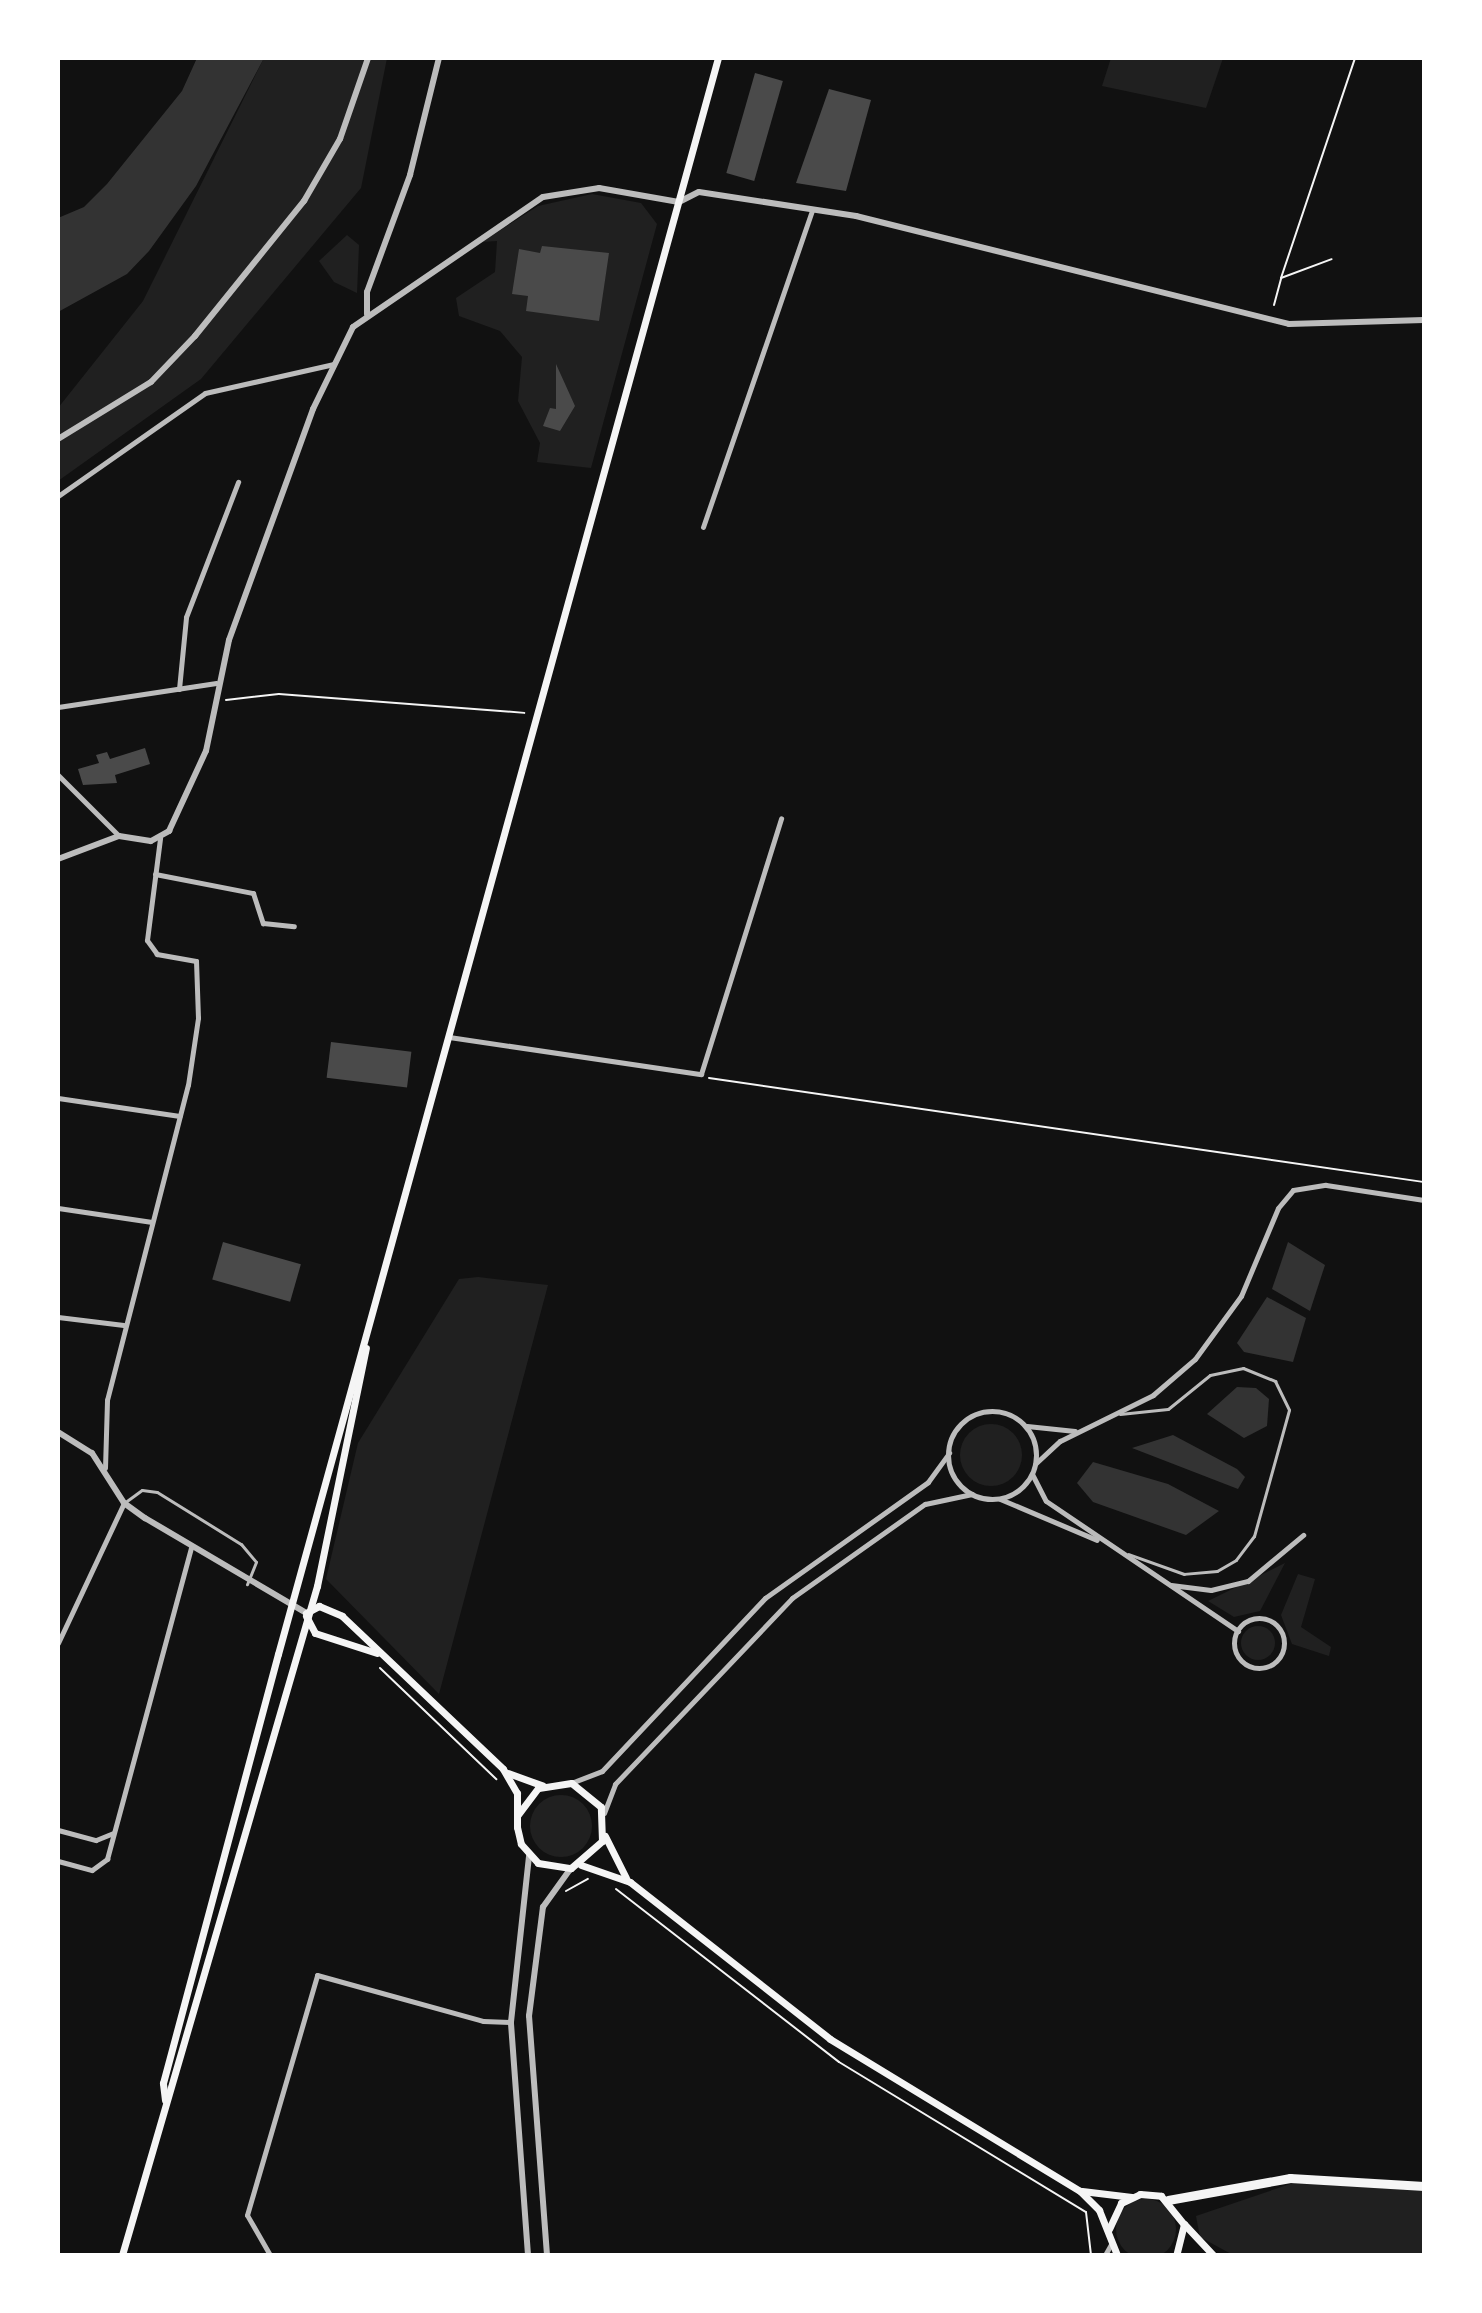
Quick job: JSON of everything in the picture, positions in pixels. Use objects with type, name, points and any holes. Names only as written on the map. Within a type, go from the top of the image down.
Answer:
[{"type":"highway","points":[[1168,2200],[1290,2178],[1424,2186]]},
{"type":"main road","points":[[165,2100],[163,2083],[718,58]]},
{"type":"main road","points":[[122,2255],[272,1744],[306,1613],[366,1346]]},
{"type":"main road","points":[[306,1613],[329,1608],[503,1769],[543,1786],[571,1783],[591,1793],[604,1813],[610,1855],[630,1882],[830,2039],[1080,2191],[1109,2231]]},
{"type":"main road","points":[[306,1613],[315,1633],[377,1653]]},
{"type":"main road","points":[[503,1769],[529,1855],[548,1867],[581,1865],[630,1882]]},
{"type":"main road","points":[[518,1815],[543,1786]]},
{"type":"main road","points":[[581,1865],[605,1831]]},
{"type":"main road","points":[[1080,2191],[1168,2200],[1184,2224],[1213,2255]]},
{"type":"main road","points":[[1117,2255],[1109,2231],[1115,2211],[1132,2197]]},
{"type":"main road","points":[[1176,2255],[1184,2224]]},
{"type":"street","points":[[58,439],[151,382],[205,324],[304,201],[340,139],[368,58]]},
{"type":"street","points":[[367,314],[367,292],[410,175],[439,58]]},
{"type":"street","points":[[105,1468],[107,1400],[180,1116],[201,972],[196,961],[157,954],[147,940],[160,838],[203,758],[216,683],[334,364],[367,314],[543,197],[599,188],[679,202],[699,192],[812,210],[1321,328],[1424,320]]},
{"type":"street","points":[[703,527],[812,210]]},
{"type":"street","points":[[58,496],[205,393],[334,364]]},
{"type":"street","points":[[179,689],[186,617],[238,482]]},
{"type":"street","points":[[58,707],[216,683]]},
{"type":"street","points":[[58,775],[119,836]]},
{"type":"street","points":[[449,1037],[701,1074],[781,818]]},
{"type":"street","points":[[58,859],[119,836],[160,838]]},
{"type":"street","points":[[155,874],[253,893],[263,923],[294,926]]},
{"type":"street","points":[[58,1098],[180,1116]]},
{"type":"street","points":[[999,1499],[1032,1473],[1035,1464],[1080,1431],[1120,1414],[1177,1376],[1226,1320],[1276,1212],[1289,1194],[1312,1185],[1424,1200]]},
{"type":"street","points":[[58,1208],[152,1222]]},
{"type":"street","points":[[58,1317],[124,1325]]},
{"type":"street","points":[[571,1783],[602,1771],[765,1598],[928,1482],[949,1453],[955,1432],[977,1415],[1001,1413],[1023,1425],[1048,1433],[1080,1431]]},
{"type":"street","points":[[1023,1425],[1035,1464]]},
{"type":"street","points":[[58,1432],[105,1468],[124,1503],[247,1584],[306,1613]]},
{"type":"street","points":[[949,1453],[952,1474],[972,1494]]},
{"type":"street","points":[[1032,1473],[1042,1498],[1238,1631]]},
{"type":"street","points":[[604,1813],[615,1784],[792,1598],[925,1504],[972,1494],[999,1499],[1106,1543]]},
{"type":"street","points":[[58,1643],[124,1503]]},
{"type":"street","points":[[1164,1582],[1199,1590],[1240,1584],[1273,1567],[1303,1535]]},
{"type":"street","points":[[58,1861],[98,1869],[115,1832],[191,1547]]},
{"type":"street","points":[[1252,1620],[1270,1622],[1282,1635],[1282,1653],[1267,1666],[1248,1665],[1235,1650],[1238,1631],[1252,1620]]},
{"type":"street","points":[[58,1830],[101,1840],[115,1832]]},
{"type":"street","points":[[528,2255],[511,2022],[529,1855]]},
{"type":"street","points":[[547,2255],[530,2002],[543,1907],[571,1868]]},
{"type":"street","points":[[270,2255],[247,2215],[317,1975],[483,2021],[511,2022]]},
{"type":"street","points":[[1105,2255],[1111,2244]]},
{"type":"lane","points":[[1117,1551],[1184,1574],[1217,1571],[1236,1560],[1254,1536],[1289,1410],[1275,1381],[1243,1368],[1210,1375],[1168,1409],[1120,1414]]},
{"type":"lane","points":[[124,1503],[142,1490],[157,1492],[241,1544],[256,1562],[247,1584]]},
{"type":"path","points":[[1274,305],[1355,58]]},
{"type":"path","points":[[1281,278],[1332,259]]},
{"type":"path","points":[[217,700],[279,694],[524,713]]},
{"type":"path","points":[[701,1074],[1424,1182]]},
{"type":"path","points":[[385,1660],[381,1672],[503,1786]]},
{"type":"path","points":[[1080,2208],[1091,2255]]},
{"type":"shaded area","points":[[197,58],[264,58],[196,186],[149,251],[127,274],[58,312],[58,218],[84,207],[107,184],[182,91]]},
{"type":"shaded area","points":[[264,58],[387,58],[361,188],[201,379],[58,481],[58,408],[143,301]]},
{"type":"shaded area","points":[[1111,58],[1223,58],[1206,108],[1102,86]]},
{"type":"shaded area","points":[[592,194],[641,203],[657,224],[591,468],[537,462],[540,443],[518,401],[522,357],[500,331],[459,316],[456,298],[495,272],[497,241],[482,242],[538,206]]},
{"type":"shaded area","points":[[347,235],[359,245],[357,293],[334,282],[319,261]]},
{"type":"shaded area","points":[[1288,1242],[1325,1265],[1310,1311],[1272,1289]]},
{"type":"shaded area","points":[[478,1277],[548,1285],[439,1694],[326,1579],[358,1443],[459,1279]]},
{"type":"shaded area","points":[[1267,1297],[1306,1318],[1293,1362],[1244,1352],[1237,1343]]},
{"type":"shaded area","points":[[1237,1387],[1256,1388],[1269,1399],[1267,1426],[1244,1438],[1207,1414]]},
{"type":"shaded area","points":[[991,1424],[1003,1426],[1013,1433],[1020,1443],[1020,1467],[1013,1477],[1003,1484],[991,1486],[979,1484],[969,1477],[962,1467],[960,1455],[962,1443],[969,1433],[979,1426]]},
{"type":"shaded area","points":[[1173,1435],[1237,1469],[1245,1477],[1238,1489],[1132,1448]]},
{"type":"shaded area","points":[[1093,1462],[1168,1484],[1219,1511],[1186,1535],[1093,1502],[1077,1483]]},
{"type":"shaded area","points":[[1285,1563],[1260,1611],[1234,1617],[1208,1601]]},
{"type":"shaded area","points":[[1298,1574],[1315,1579],[1301,1627],[1331,1647],[1329,1656],[1424,1687],[1292,1644],[1281,1615]]},
{"type":"shaded area","points":[[1258,1626],[1270,1631],[1275,1643],[1270,1655],[1258,1660],[1246,1655],[1241,1643],[1246,1631]]},
{"type":"shaded area","points":[[555,1795],[567,1795],[583,1804],[590,1814],[590,1838],[583,1848],[567,1857],[555,1857],[535,1843],[530,1832],[530,1820],[544,1800]]},
{"type":"shaded area","points":[[1293,2183],[1424,2191],[1424,2255],[1233,2255],[1200,2237],[1196,2216]]},
{"type":"shaded area","points":[[1146,2199],[1168,2207],[1176,2229],[1168,2251],[1146,2259],[1124,2251],[1116,2229],[1124,2207]]},
{"type":"building","points":[[755,73],[783,81],[754,181],[726,173]]},
{"type":"building","points":[[829,89],[871,100],[846,191],[796,183]]},
{"type":"building","points":[[542,246],[609,253],[599,321],[526,311],[528,296],[512,294],[519,249],[540,253]]},
{"type":"building","points":[[556,364],[575,406],[560,431],[543,426],[550,408],[556,409]]},
{"type":"building","points":[[145,748],[150,764],[115,775],[117,783],[83,785],[78,769],[99,763],[96,755],[107,752],[110,759]]},
{"type":"building","points":[[331,1042],[411,1052],[407,1088],[327,1078]]},
{"type":"building","points":[[223,1242],[301,1264],[290,1302],[212,1279]]}]
